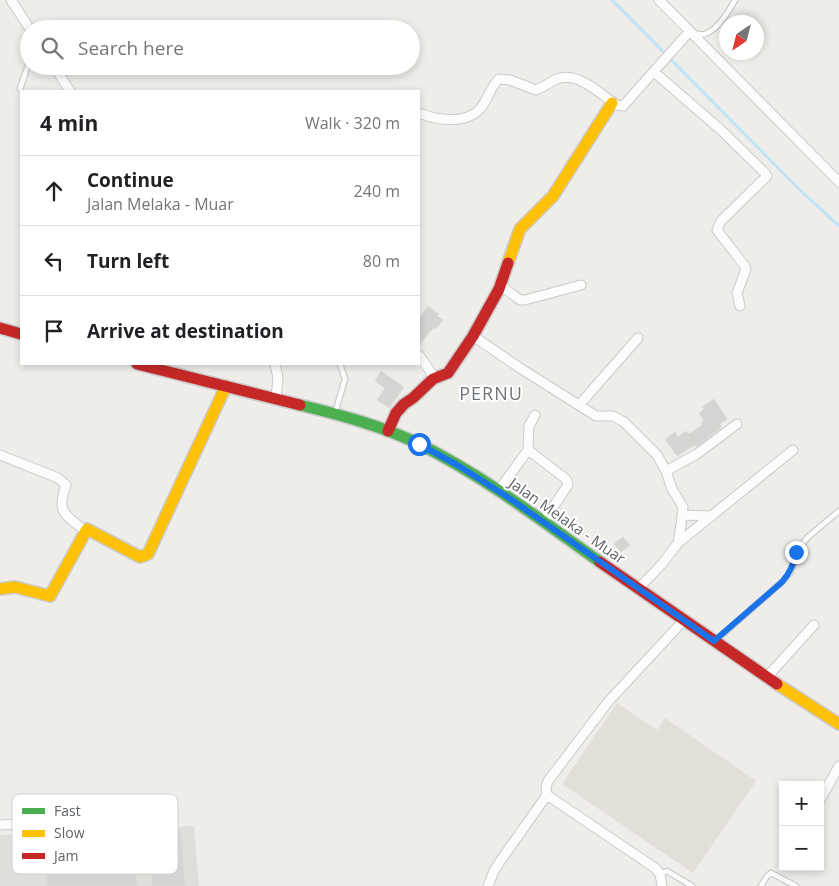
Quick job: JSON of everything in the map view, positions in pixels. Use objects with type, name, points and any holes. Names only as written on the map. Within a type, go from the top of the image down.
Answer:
[{"type":"main road","points":[[391,424],[406,402],[413,398],[438,374],[448,373],[473,336],[500,285],[520,229],[553,196],[612,103]]},
{"type":"main road","points":[[0,328],[20,334]]},
{"type":"main road","name":"Jalan Melaka - Muar","points":[[141,365],[391,424],[498,491],[714,641],[839,724]]},
{"type":"main road","points":[[0,589],[15,587],[50,596],[87,530],[140,557],[148,554],[226,386]]},
{"type":"street","points":[[11,0],[24,20]]},
{"type":"street","points":[[659,0],[839,182]]},
{"type":"street","points":[[420,113],[451,120],[467,117],[480,109],[493,84],[499,79],[510,80],[536,90],[556,79],[566,76],[578,80],[612,103],[623,106],[689,32]]},
{"type":"street","points":[[654,72],[721,130],[767,176],[721,221],[717,230],[746,269],[737,293],[740,306]]},
{"type":"street","points":[[60,75],[69,90]]},
{"type":"street","points":[[500,285],[520,300],[581,285]]},
{"type":"street","points":[[473,336],[596,416],[613,416],[624,422],[657,455],[666,471],[672,489],[683,508],[678,543]]},
{"type":"street","points":[[580,404],[638,338]]},
{"type":"street","points":[[420,356],[434,377]]},
{"type":"street","points":[[275,365],[278,378],[276,398]]},
{"type":"street","points":[[498,491],[528,450],[529,426],[535,415]]},
{"type":"street","points":[[666,471],[696,454],[737,424]]},
{"type":"street","points":[[528,450],[566,479],[568,485],[543,522]]},
{"type":"street","points":[[638,589],[662,564],[678,543],[793,450]]},
{"type":"street","points":[[0,456],[58,478],[66,485],[60,504],[63,512],[85,531]]},
{"type":"street","points":[[682,515],[712,516]]},
{"type":"street","points":[[488,886],[497,865],[547,795],[546,787],[548,780],[608,702],[684,620]]},
{"type":"street","points":[[767,676],[814,625]]},
{"type":"street","points":[[824,793],[839,766]]},
{"type":"street","points":[[547,795],[655,868],[660,874],[662,886]]},
{"type":"lane","points":[[689,32],[704,35],[712,30],[735,0]]},
{"type":"lane","points":[[20,89],[25,75]]},
{"type":"lane","points":[[336,410],[345,379],[340,365]]},
{"type":"lane","points":[[714,641],[782,582],[792,568],[796,552],[808,537],[839,511]]},
{"type":"lane","points":[[660,874],[667,871],[692,886]]},
{"type":"lane","points":[[761,886],[771,873],[796,886]]},
{"type":"shaded area","points":[[617,703],[657,730],[665,718],[756,781],[693,873],[562,784]]},
{"type":"shaded area","points":[[194,826],[199,886],[0,886],[0,835],[12,834],[12,874],[178,874],[178,827]]},
{"type":"building","points":[[428,306],[439,314],[437,316],[443,320],[436,329],[433,328],[420,344],[420,318]]},
{"type":"building","points":[[381,371],[404,387],[389,408],[377,400],[385,388],[375,381]]},
{"type":"building","points":[[714,399],[727,419],[720,424],[722,427],[696,447],[695,445],[677,456],[665,439],[675,432],[678,437],[686,431],[689,434],[702,425],[701,423],[704,421],[699,413],[704,409],[702,407]]},
{"type":"building","points":[[623,537],[630,545],[621,552],[614,544]]},
{"type":"building","points":[[178,830],[181,830],[185,886],[152,886],[151,874],[178,874]]},
{"type":"building","points":[[46,874],[136,874],[137,886],[47,886]]},
{"type":"waterway","points":[[612,0],[801,191],[839,226]]},
{"type":"traffic: fast","points":[[300,405],[376,426],[419,444],[467,470],[600,562]]},
{"type":"traffic: slow","points":[[508,263],[520,229],[553,196],[612,103]]},
{"type":"traffic: slow","points":[[0,589],[15,587],[50,596],[87,529],[140,557],[148,554],[226,386]]},
{"type":"traffic: slow","points":[[777,684],[839,724]]},
{"type":"traffic: jam","points":[[388,431],[396,413],[404,404],[433,379],[448,373],[473,336],[499,289],[508,263]]},
{"type":"traffic: jam","points":[[0,328],[20,334]]},
{"type":"traffic: jam","points":[[141,365],[300,405]]},
{"type":"traffic: jam","points":[[600,562],[777,684]]},
{"type":"district","name":"PERNU","points":[[491,394]]},
{"type":"route","points":[[419,444],[459,466],[509,498],[714,641],[782,582],[790,573],[796,552]]}]
